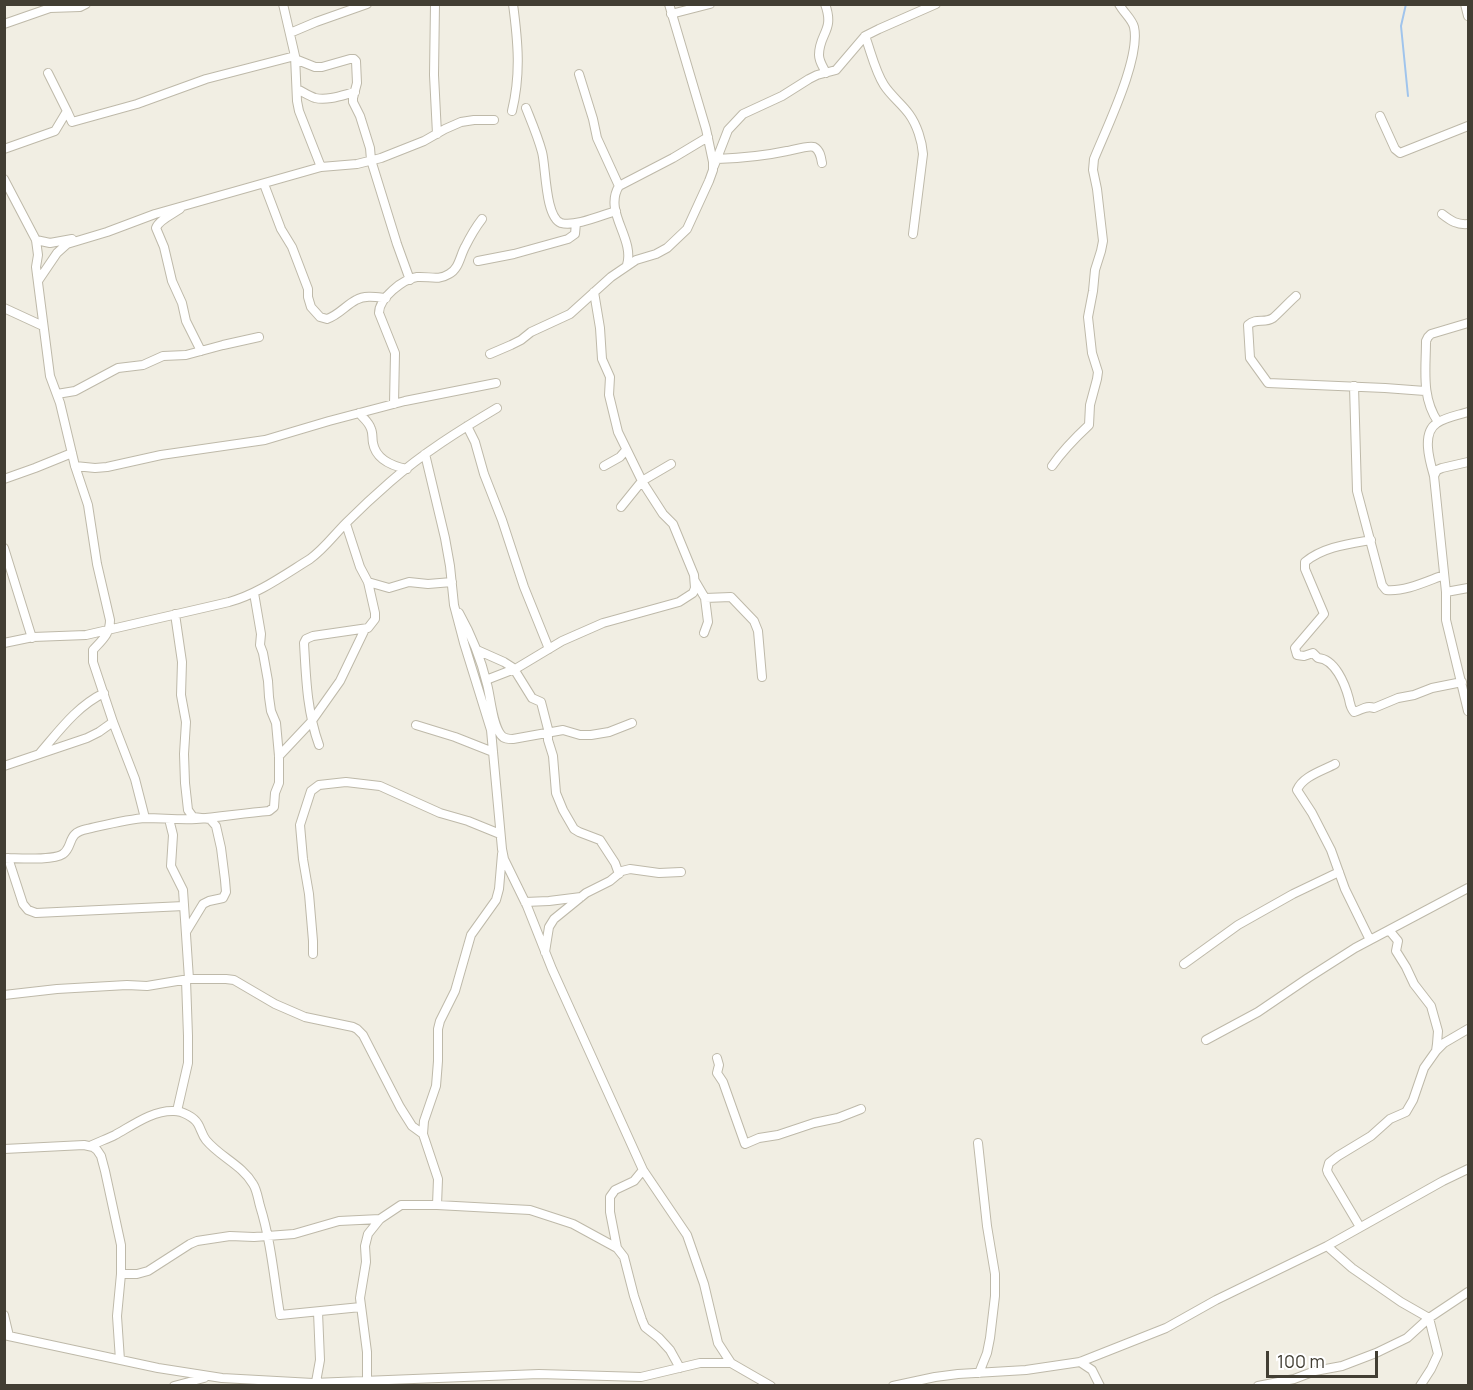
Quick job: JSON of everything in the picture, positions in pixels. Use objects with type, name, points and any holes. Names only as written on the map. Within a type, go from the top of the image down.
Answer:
[{"type":"street","points":[[4,24],[50,8],[80,7],[86,4]]},
{"type":"street","points":[[283,4],[295,58],[299,111],[321,167]]},
{"type":"street","points":[[290,33],[367,4]]},
{"type":"street","points":[[435,4],[434,75],[437,134]]},
{"type":"street","points":[[512,111],[518,78],[513,4]]},
{"type":"street","points":[[669,4],[708,137],[713,170]]},
{"type":"street","points":[[671,14],[710,4]]},
{"type":"street","points":[[825,4],[829,20],[819,55],[826,73]]},
{"type":"street","points":[[490,354],[570,314],[627,265],[656,255],[681,236],[687,229],[709,181],[728,130],[743,114],[782,96],[817,75],[832,72],[865,36],[936,4]]},
{"type":"street","points":[[1052,466],[1062,451],[1089,425],[1090,405],[1098,372],[1092,353],[1088,317],[1102,241],[1093,170],[1094,159],[1123,88],[1135,45],[1133,23],[1119,4]]},
{"type":"street","points":[[1466,4],[1468,16]]},
{"type":"street","points":[[865,36],[880,78],[913,119],[922,145],[923,154],[913,234]]},
{"type":"street","points":[[48,73],[72,122],[137,104],[206,79],[295,58],[315,67],[354,59],[357,74],[353,102],[360,116],[371,160],[410,280]]},
{"type":"street","points":[[579,74],[597,138],[619,186]]},
{"type":"street","points":[[297,89],[320,99],[355,92]]},
{"type":"street","points":[[526,108],[543,156],[545,180],[555,218],[562,223],[576,223],[616,211]]},
{"type":"street","points":[[4,149],[55,131],[67,111]]},
{"type":"street","points":[[1380,116],[1395,149],[1400,153],[1468,126]]},
{"type":"street","points":[[38,281],[57,253],[67,244],[155,214],[321,167],[357,164],[371,160],[414,145],[466,121],[494,120]]},
{"type":"street","points":[[627,265],[629,254],[627,242],[620,226],[614,196],[619,186],[708,137]]},
{"type":"street","points":[[717,159],[749,157],[813,147],[820,153],[822,163]]},
{"type":"street","points":[[5,180],[36,240],[38,255],[36,267],[50,376],[88,506],[97,564],[110,620],[110,629],[92,653],[93,662],[135,779],[145,818]]},
{"type":"street","points":[[264,184],[281,230],[292,247],[308,289],[308,297],[314,311],[320,317],[327,319],[337,315],[357,299],[386,298]]},
{"type":"street","points":[[184,206],[160,222],[156,228],[186,321],[201,351]]},
{"type":"street","points":[[1442,214],[1453,222],[1468,224]]},
{"type":"street","points":[[394,404],[395,353],[379,310],[380,306],[396,287],[410,280],[417,277],[439,278],[454,271],[474,229],[482,219]]},
{"type":"street","points":[[478,261],[568,239],[574,234],[576,223]]},
{"type":"street","points":[[36,240],[50,243],[118,228]]},
{"type":"street","points":[[486,680],[514,669],[562,641],[603,623],[678,602],[693,593],[695,588],[694,575],[673,524],[663,514],[642,481],[618,432],[609,395],[610,377],[602,359],[594,292]]},
{"type":"street","points":[[1296,296],[1272,319],[1255,320],[1248,325],[1251,360],[1266,381],[1271,384],[1425,391]]},
{"type":"street","points":[[4,308],[43,327]]},
{"type":"street","points":[[1437,422],[1431,413],[1425,391],[1426,341],[1428,337],[1439,331],[1468,323]]},
{"type":"street","points":[[57,394],[75,391],[118,369],[143,364],[163,356],[178,356],[259,337]]},
{"type":"street","points":[[75,466],[107,467],[161,455],[265,440],[394,404],[496,383]]},
{"type":"street","points":[[1354,386],[1357,491],[1382,585],[1386,590],[1393,591],[1444,575]]},
{"type":"street","points":[[4,643],[32,638],[87,634],[240,599],[254,593],[310,559],[391,481],[425,454],[497,408]]},
{"type":"street","points":[[1468,412],[1437,422],[1431,428],[1428,440],[1434,476],[1448,630],[1468,711]]},
{"type":"street","points":[[358,413],[370,425],[373,446],[378,454],[387,463],[407,469]]},
{"type":"street","points":[[467,426],[475,442],[524,587],[549,649]]},
{"type":"street","points":[[604,466],[620,457],[626,450]]},
{"type":"street","points":[[4,479],[72,453]]},
{"type":"street","points":[[425,454],[445,538],[454,605],[491,730],[504,859],[643,1170],[687,1234],[704,1284],[718,1343],[731,1363],[771,1386]]},
{"type":"street","points":[[1434,476],[1437,470],[1468,462]]},
{"type":"street","points":[[621,507],[642,481],[670,464]]},
{"type":"street","points":[[319,745],[311,722],[304,643],[306,639],[313,636],[368,628],[375,619],[368,582],[360,567],[346,524]]},
{"type":"street","points":[[1371,540],[1336,547],[1305,562],[1305,568],[1324,614],[1295,648],[1297,656],[1313,653],[1328,662],[1339,674],[1350,708],[1354,712],[1370,706],[1374,708],[1432,688],[1462,682]]},
{"type":"street","points":[[4,548],[32,638]]},
{"type":"street","points":[[694,580],[705,598],[708,622],[704,633]]},
{"type":"street","points":[[368,582],[389,588],[409,582],[428,584],[452,582]]},
{"type":"street","points":[[1446,592],[1468,588]]},
{"type":"street","points":[[175,614],[182,662],[182,695],[186,722],[184,769],[188,810],[193,817],[200,819],[272,809],[275,805],[275,794],[279,783],[279,756],[276,723],[271,711],[254,593]]},
{"type":"street","points":[[705,598],[731,597],[754,621],[758,631],[762,677]]},
{"type":"street","points":[[454,605],[469,630],[477,650],[496,727],[502,737],[513,739],[563,730],[580,735],[591,735],[609,732],[632,723]]},
{"type":"street","points":[[279,756],[311,722],[340,681],[365,629]]},
{"type":"street","points":[[477,650],[514,669],[532,698],[542,704],[549,733],[548,740],[554,756],[556,793],[563,810],[574,829],[600,840],[615,863],[619,874]]},
{"type":"street","points":[[40,754],[71,717],[104,693]]},
{"type":"street","points":[[4,766],[87,738],[113,722]]},
{"type":"street","points":[[416,725],[454,736],[493,752]]},
{"type":"street","points":[[1335,764],[1307,778],[1297,790],[1331,850],[1345,889],[1370,940]]},
{"type":"street","points":[[313,954],[310,906],[300,825],[311,791],[319,784],[346,782],[380,786],[440,813],[501,834]]},
{"type":"street","points":[[184,906],[36,913],[28,910],[24,904],[6,858],[29,859],[59,856],[65,852],[77,832],[82,830],[145,818],[210,819],[216,826],[224,864],[226,892],[222,898],[203,904],[186,932]]},
{"type":"street","points":[[169,819],[173,835],[171,866],[183,890],[188,980],[188,1063],[177,1111]]},
{"type":"street","points":[[437,1205],[438,1179],[423,1134],[424,1121],[436,1086],[438,1029],[455,990],[471,936],[496,900],[502,849]]},
{"type":"street","points":[[545,952],[549,927],[554,919],[582,897],[610,882],[622,871],[630,869],[659,873],[681,872]]},
{"type":"street","points":[[1184,964],[1238,925],[1293,894],[1339,872]]},
{"type":"street","points":[[1206,1040],[1258,1012],[1370,940],[1468,888]]},
{"type":"street","points":[[525,902],[582,897]]},
{"type":"street","points":[[1389,930],[1398,941],[1396,951],[1414,984],[1431,1006],[1438,1031],[1436,1051]]},
{"type":"street","points":[[4,995],[57,989],[147,986],[214,978],[234,980],[275,1004],[305,1017],[357,1029],[363,1035],[400,1107],[412,1126],[423,1134]]},
{"type":"street","points":[[1360,1227],[1328,1173],[1329,1163],[1371,1136],[1390,1119],[1406,1112],[1413,1100],[1424,1068],[1436,1051],[1444,1043],[1468,1029]]},
{"type":"street","points":[[717,1058],[719,1065],[717,1072],[723,1082],[746,1144],[759,1138],[838,1118],[861,1109]]},
{"type":"street","points":[[90,1146],[159,1113],[177,1111],[187,1115],[198,1123],[208,1142],[239,1167],[254,1185],[266,1224],[280,1315],[361,1307]]},
{"type":"street","points":[[978,1143],[995,1275],[990,1338],[979,1373]]},
{"type":"street","points":[[4,1149],[84,1145],[97,1150],[105,1171],[121,1245],[117,1317],[120,1360]]},
{"type":"street","points":[[893,1386],[935,1377],[1026,1370],[1080,1362],[1166,1328],[1216,1300],[1327,1246],[1468,1169]]},
{"type":"street","points":[[617,1248],[610,1212],[610,1197],[615,1190],[636,1179],[643,1170]]},
{"type":"street","points":[[367,1381],[367,1352],[360,1290],[366,1262],[365,1246],[368,1234],[380,1219],[401,1205],[530,1210],[573,1224],[617,1248],[624,1257],[645,1327],[670,1350],[680,1368]]},
{"type":"street","points":[[121,1274],[138,1274],[148,1271],[198,1241],[230,1236],[294,1234],[339,1221],[380,1219]]},
{"type":"street","points":[[1327,1246],[1352,1268],[1401,1302],[1429,1318],[1438,1354],[1420,1386]]},
{"type":"street","points":[[1258,1386],[1294,1379],[1377,1353],[1407,1338],[1429,1318],[1468,1292]]},
{"type":"street","points":[[314,1384],[320,1360],[318,1312]]},
{"type":"street","points":[[4,1315],[7,1336],[158,1368],[212,1376],[314,1384],[539,1374],[641,1377],[700,1363],[731,1363]]},
{"type":"street","points":[[1080,1362],[1092,1370],[1100,1386]]},
{"type":"street","points":[[174,1386],[196,1383],[212,1376]]},
{"type":"waterway","points":[[1406,4],[1401,26],[1408,96]]}]
